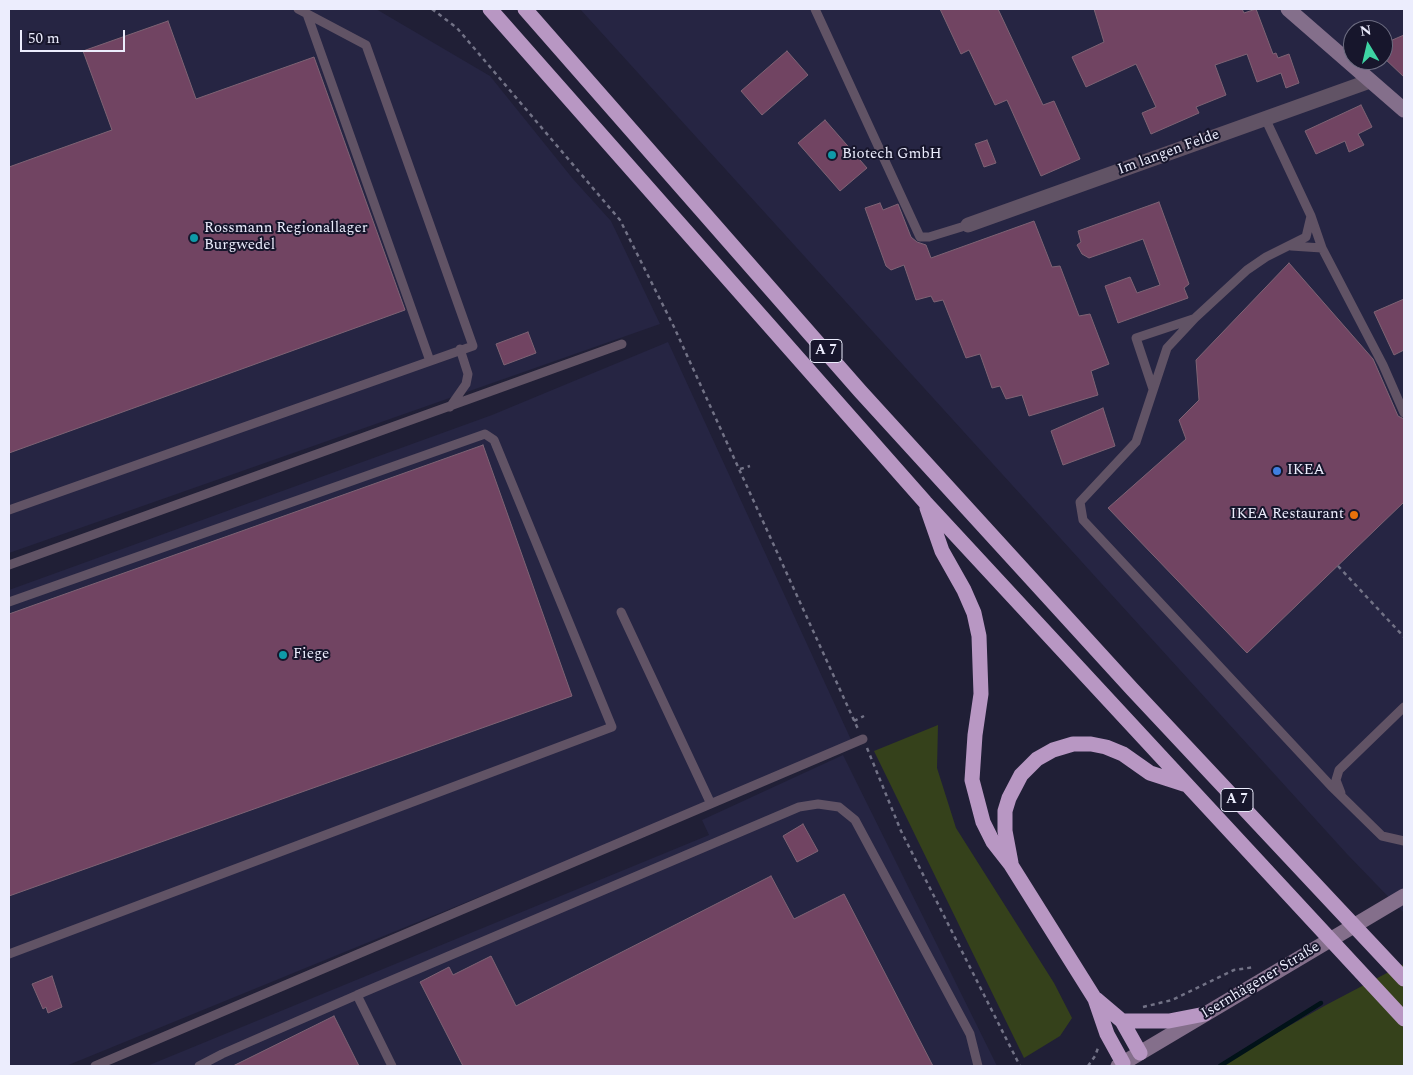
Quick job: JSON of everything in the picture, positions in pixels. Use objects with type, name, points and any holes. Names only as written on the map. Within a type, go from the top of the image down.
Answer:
[{"type":"highway","name":"A 7","points":[[490,9],[925,502],[1404,1018]]},
{"type":"highway","name":"A 7","points":[[525,9],[860,391],[1132,688],[1404,979]]},
{"type":"highway","points":[[925,502],[942,551],[964,590],[974,613],[980,636],[981,694],[975,735],[972,780],[983,822],[993,842],[1011,865],[1095,999],[1107,1034],[1121,1065]]},
{"type":"highway","points":[[1011,865],[1005,831],[1005,811],[1009,798],[1020,774],[1037,759],[1053,750],[1072,744],[1091,744],[1106,747],[1123,754],[1150,773],[1185,784]]},
{"type":"highway","points":[[1095,999],[1122,1021],[1140,1053]]},
{"type":"highway","points":[[1122,1021],[1169,1021],[1205,1014]]},
{"type":"main road","points":[[1288,9],[1404,110]]},
{"type":"main road","name":"Isernhägener Straße","points":[[1121,1065],[1404,896]]},
{"type":"street","name":"Im langen Felde","points":[[968,225],[1370,81]]},
{"type":"lane","points":[[9,510],[460,349],[473,346],[366,45],[298,9]]},
{"type":"lane","points":[[814,9],[920,237],[929,237],[968,225]]},
{"type":"lane","points":[[307,14],[430,361]]},
{"type":"lane","points":[[1265,118],[1311,216],[1322,248],[1383,366],[1404,413]]},
{"type":"lane","points":[[1311,216],[1306,237],[1266,256],[1248,270],[1195,318],[1166,348],[1136,442],[1080,502],[1083,520],[1330,786],[1341,794],[1382,836],[1404,841]]},
{"type":"lane","points":[[1288,246],[1322,248]]},
{"type":"lane","points":[[1153,390],[1136,338],[1195,318]]},
{"type":"lane","points":[[9,565],[450,408],[622,344]]},
{"type":"lane","points":[[450,408],[466,384],[468,374],[460,349]]},
{"type":"lane","points":[[9,602],[485,434],[494,440],[612,727],[9,954]]},
{"type":"lane","points":[[621,612],[711,804]]},
{"type":"lane","points":[[1341,794],[1336,780],[1339,770],[1404,707]]},
{"type":"lane","points":[[95,1066],[863,739]]},
{"type":"lane","points":[[199,1066],[222,1054],[357,995],[799,806],[818,804],[839,807],[855,820],[970,1034],[978,1066]]},
{"type":"lane","points":[[357,995],[392,1066]]},
{"type":"path","points":[[432,9],[457,28],[620,220],[674,327],[740,469],[863,739],[901,831],[1020,1066]]},
{"type":"path","points":[[740,469],[750,466]]},
{"type":"path","points":[[1338,566],[1404,637]]},
{"type":"path","points":[[854,721],[864,716]]},
{"type":"path","points":[[1122,1021],[1145,1005],[1172,1000],[1234,970],[1262,966]]},
{"type":"path","points":[[1088,1066],[1096,1056],[1099,1042],[1107,1034]]},
{"type":"shaded area","points":[[9,9],[376,9],[490,76],[573,179],[611,221],[660,324],[9,553]]},
{"type":"shaded area","points":[[580,9],[1404,9],[1404,913],[1347,854]]},
{"type":"shaded area","points":[[668,342],[853,744],[66,1066],[9,1066],[9,590],[492,415]]},
{"type":"shaded area","points":[[843,755],[997,1066],[147,1066],[709,835],[702,820]]},
{"type":"green space","points":[[938,725],[937,768],[956,828],[1054,983],[1072,1018],[1060,1036],[1024,1058],[874,751]]},
{"type":"green space","points":[[1404,964],[1404,1066],[1218,1066],[1326,1005]]},
{"type":"building","points":[[940,9],[998,9],[1043,105],[1054,101],[1080,159],[1041,176],[1007,100],[995,105],[969,50],[961,54]]},
{"type":"building","points":[[1094,9],[1242,9],[1244,13],[1256,9],[1273,54],[1276,53],[1278,58],[1289,54],[1299,83],[1286,88],[1281,73],[1257,82],[1247,54],[1215,65],[1226,95],[1196,107],[1199,113],[1151,134],[1142,113],[1156,107],[1136,64],[1086,87],[1072,57],[1104,42]]},
{"type":"building","name":"Rossmann Regionallager Burgwedel","points":[[168,21],[196,99],[314,57],[405,310],[9,453],[9,167],[112,130],[83,51]]},
{"type":"building","points":[[1404,35],[1404,77],[1393,67],[1393,40]]},
{"type":"building","points":[[787,51],[808,75],[762,115],[741,91]]},
{"type":"building","points":[[1361,105],[1372,127],[1358,134],[1364,145],[1349,152],[1345,141],[1316,154],[1305,131]]},
{"type":"building","name":"Biotech GmbH","points":[[825,120],[867,168],[840,191],[798,143]]},
{"type":"building","points":[[987,140],[996,163],[984,167],[975,144]]},
{"type":"building","points":[[1159,202],[1189,284],[1184,288],[1188,298],[1118,323],[1105,286],[1130,277],[1137,293],[1160,285],[1143,239],[1089,258],[1082,254],[1077,245],[1081,242],[1078,231]]},
{"type":"building","points":[[880,203],[883,210],[898,204],[911,237],[917,242],[926,245],[931,258],[1034,221],[1052,267],[1060,266],[1079,316],[1090,314],[1109,364],[1091,371],[1098,395],[1029,416],[1022,395],[1006,399],[1000,386],[992,388],[980,354],[966,358],[943,300],[934,302],[931,296],[916,300],[904,265],[891,270],[886,266],[865,208]]},
{"type":"building","name":"IKEA","points":[[1289,263],[1373,359],[1398,416],[1404,419],[1404,502],[1247,653],[1108,508],[1186,439],[1179,420],[1199,400],[1196,360]]},
{"type":"building","points":[[1404,299],[1404,350],[1394,355],[1374,312]]},
{"type":"building","points":[[528,332],[536,353],[504,365],[496,344]]},
{"type":"building","points":[[1103,408],[1115,446],[1063,465],[1051,431]]},
{"type":"building","name":"Fiege","points":[[483,445],[572,696],[9,896],[9,614]]},
{"type":"building","points":[[803,824],[818,851],[797,862],[783,836]]},
{"type":"building","points":[[771,876],[794,919],[844,894],[933,1066],[463,1066],[420,982],[449,967],[453,975],[491,956],[516,1006]]},
{"type":"building","points":[[52,976],[62,1007],[48,1013],[46,1007],[43,1009],[32,984]]},
{"type":"building","points":[[334,1016],[359,1066],[233,1066]]},
{"type":"waterway","points":[[1220,1066],[1321,1003]]},
{"type":"place","name":"Biotech GmbH","points":[[832,155]]},
{"type":"place","name":"Rossmann Regionallager Burgwedel","points":[[194,238]]},
{"type":"place","name":"IKEA","points":[[1277,471]]},
{"type":"place","name":"IKEA Restaurant","points":[[1354,515]]},
{"type":"place","name":"Fiege","points":[[283,655]]}]
